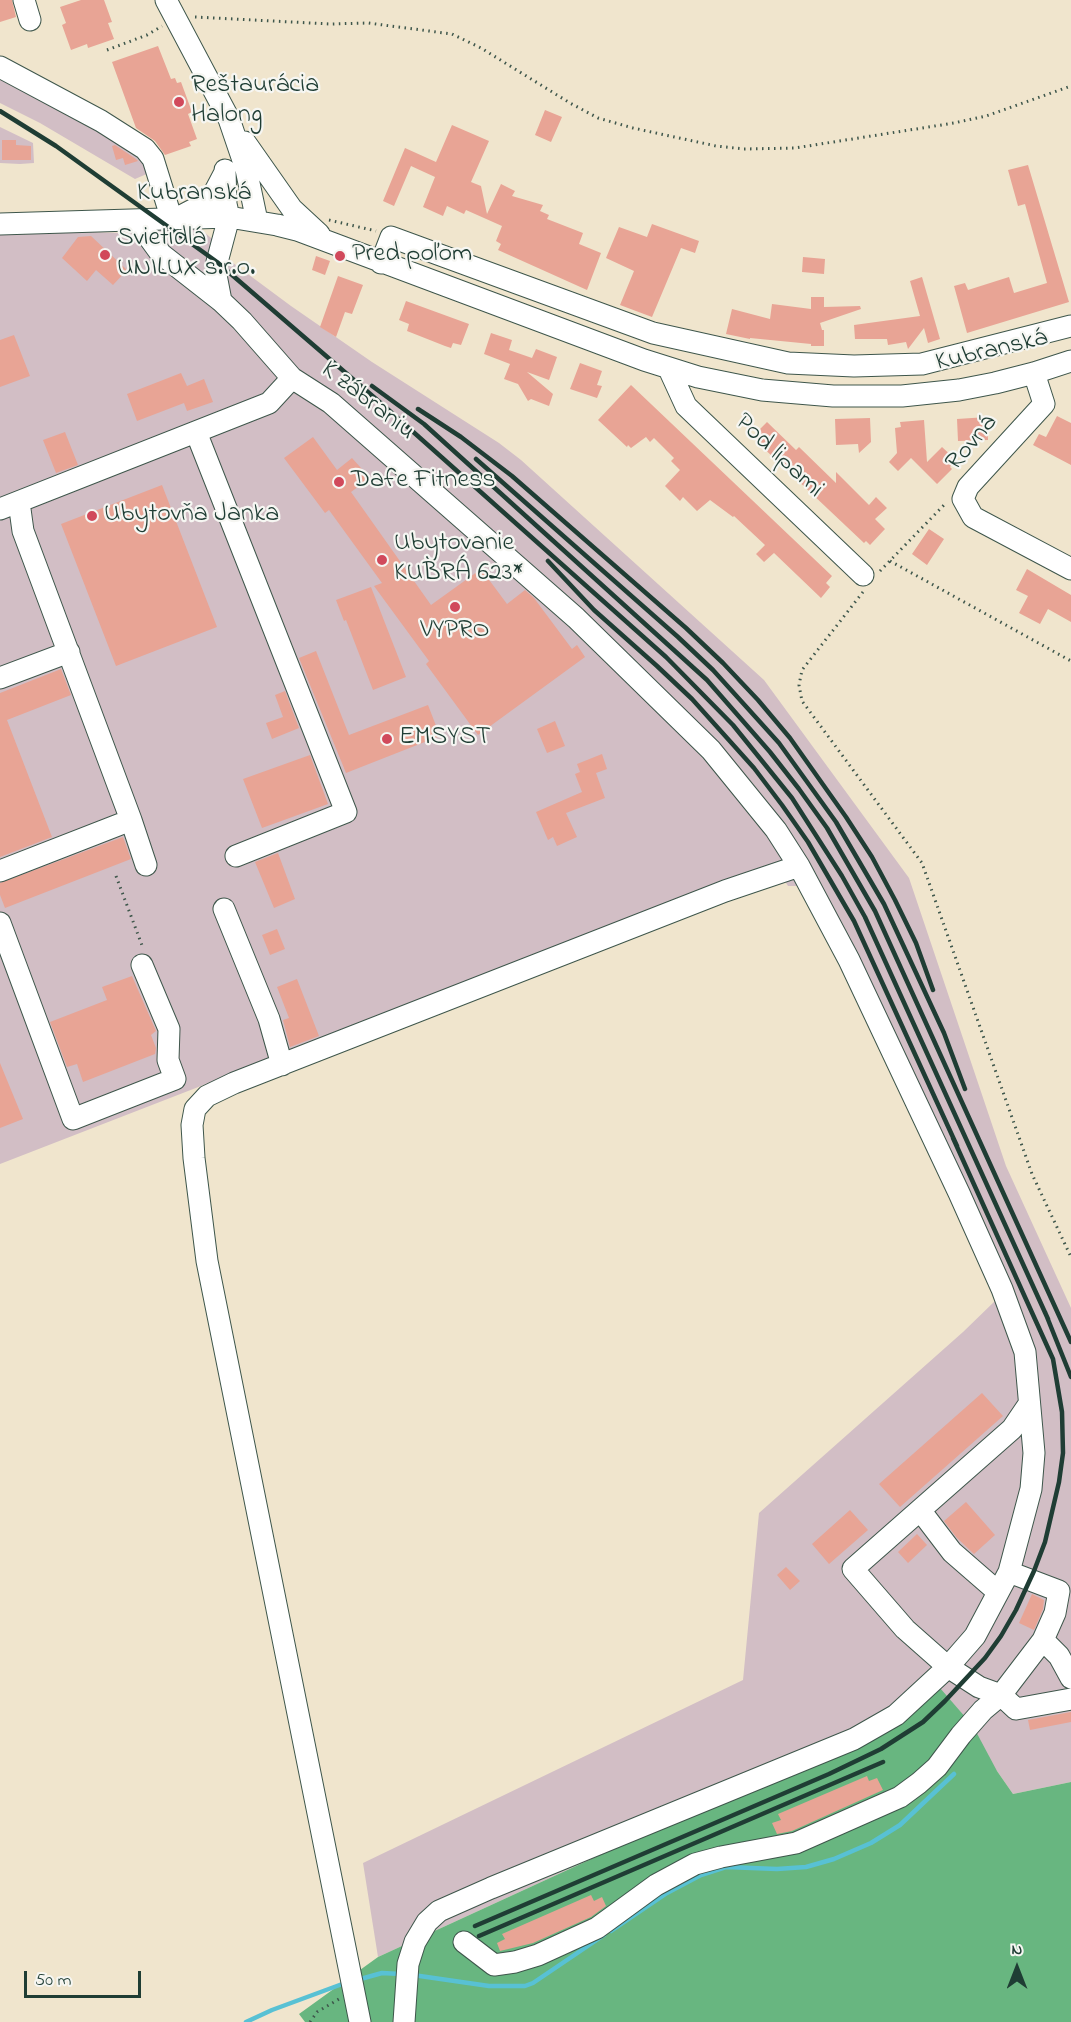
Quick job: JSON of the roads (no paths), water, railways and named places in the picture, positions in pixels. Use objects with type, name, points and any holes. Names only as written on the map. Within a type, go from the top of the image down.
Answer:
[{"type":"street","points":[[24,0],[30,20]]},
{"type":"street","points":[[166,0],[229,119],[292,209],[326,242]]},
{"type":"street","points":[[0,67],[101,121],[145,149],[153,159],[172,219],[206,203],[214,193],[225,170]]},
{"type":"street","points":[[221,300],[216,275],[217,262],[229,218],[226,204],[225,170],[229,119]]},
{"type":"street","points":[[229,119],[246,169],[257,220]]},
{"type":"street","name":"Kubranská","points":[[0,224],[229,218],[257,220],[297,230],[381,263],[669,369],[741,387],[786,393],[875,396],[926,394],[977,386],[1071,362],[1066,328],[922,364],[854,366],[788,363],[653,333],[391,237],[381,263]]},
{"type":"street","name":"K zábraniu","points":[[137,221],[161,254],[221,300],[292,378],[332,403],[576,618],[711,750],[776,830],[799,866],[849,960],[959,1193],[1002,1289],[1025,1352],[1034,1453],[1031,1489],[1009,1572],[975,1636],[948,1667],[896,1715],[854,1739],[440,1911],[427,1922],[415,1941],[407,1972],[404,2022]]},
{"type":"street","points":[[507,309],[517,283]]},
{"type":"street","points":[[644,360],[653,333]]},
{"type":"street","points":[[786,393],[788,363]]},
{"type":"street","name":"Kubranská","points":[[922,364],[926,394]]},
{"type":"street","name":"Pod lipami","points":[[669,369],[686,406],[868,580]]},
{"type":"street","name":"Rovná","points":[[1034,373],[1044,404],[968,487],[963,499],[973,517],[1071,569]]},
{"type":"street","points":[[254,426],[278,405],[292,378]]},
{"type":"street","points":[[146,865],[131,820],[62,647],[23,531],[10,506],[195,432],[278,405]]},
{"type":"street","points":[[195,432],[346,812],[236,856]]},
{"type":"street","points":[[0,663],[62,647]]},
{"type":"street","points":[[0,678],[62,647]]},
{"type":"street","points":[[0,871],[131,820]]},
{"type":"street","points":[[360,2022],[207,1261],[194,1156],[192,1125],[195,1109],[207,1096],[234,1083],[282,1065],[364,1028],[725,891],[799,866]]},
{"type":"street","points":[[224,909],[269,1020],[282,1065]]},
{"type":"street","points":[[0,923],[74,1119],[175,1079],[168,1060],[170,1029],[143,957]]},
{"type":"street","points":[[1029,1404],[1012,1429],[853,1569],[905,1629],[948,1667],[979,1687],[1001,1695],[1017,1709],[1071,1699]]},
{"type":"street","points":[[920,1510],[952,1552],[998,1592]]},
{"type":"street","points":[[464,1942],[494,1965],[527,1959],[597,1928],[656,1885],[695,1864],[796,1843],[900,1797],[937,1767],[983,1710],[1001,1695],[1043,1640],[1065,1588],[1009,1572]]},
{"type":"street","points":[[1043,1640],[1059,1656],[1071,1678]]},
{"type":"waterway","points":[[611,1931],[667,1893],[701,1875],[726,1867],[777,1869],[806,1867],[834,1859],[871,1843],[900,1825],[954,1774]]},
{"type":"waterway","points":[[413,1975],[489,1986],[525,1986],[533,1983],[604,1935]]},
{"type":"waterway","points":[[357,1980],[382,1973],[401,1974]]},
{"type":"waterway","points":[[246,2022],[345,1983]]},
{"type":"railway","points":[[0,111],[56,146],[217,262],[383,405],[666,657],[733,725],[792,798],[842,876],[865,917],[1048,1319]]},
{"type":"railway","points":[[372,386],[424,424],[707,680],[799,789],[827,828],[875,911],[1071,1342]]},
{"type":"railway","points":[[418,409],[461,437],[512,476],[686,628],[758,700],[790,738],[872,857],[916,943],[933,990]]},
{"type":"railway","points":[[476,459],[678,637],[713,670],[779,743],[836,822],[884,904],[944,1033],[965,1089]]},
{"type":"railway","points":[[548,561],[594,610],[692,699],[754,768],[808,842],[854,921],[957,1146]]},
{"type":"railway","points":[[475,1926],[829,1774],[881,1749],[923,1722],[985,1658],[1001,1636],[1016,1610],[1045,1542],[1059,1482],[1063,1453],[1062,1412],[1053,1359],[953,1138]]},
{"type":"railway","points":[[1045,1312],[1071,1377]]},
{"type":"railway","points":[[479,1936],[883,1762]]},
{"type":"place","name":"Reštaurácia Halong","points":[[179,102]]},
{"type":"place","name":"Svietidlá UNILUX s.r.o.","points":[[105,255]]},
{"type":"place","name":"Pred poľom","points":[[340,256]]},
{"type":"place","name":"Dafe Fitness","points":[[339,482]]},
{"type":"place","name":"Ubytovňa Janka","points":[[92,516]]},
{"type":"place","name":"Ubytovanie KUBRÁ 623*","points":[[382,560]]},
{"type":"place","name":"VYPRO","points":[[455,607]]},
{"type":"place","name":"EMSYST","points":[[387,739]]}]
